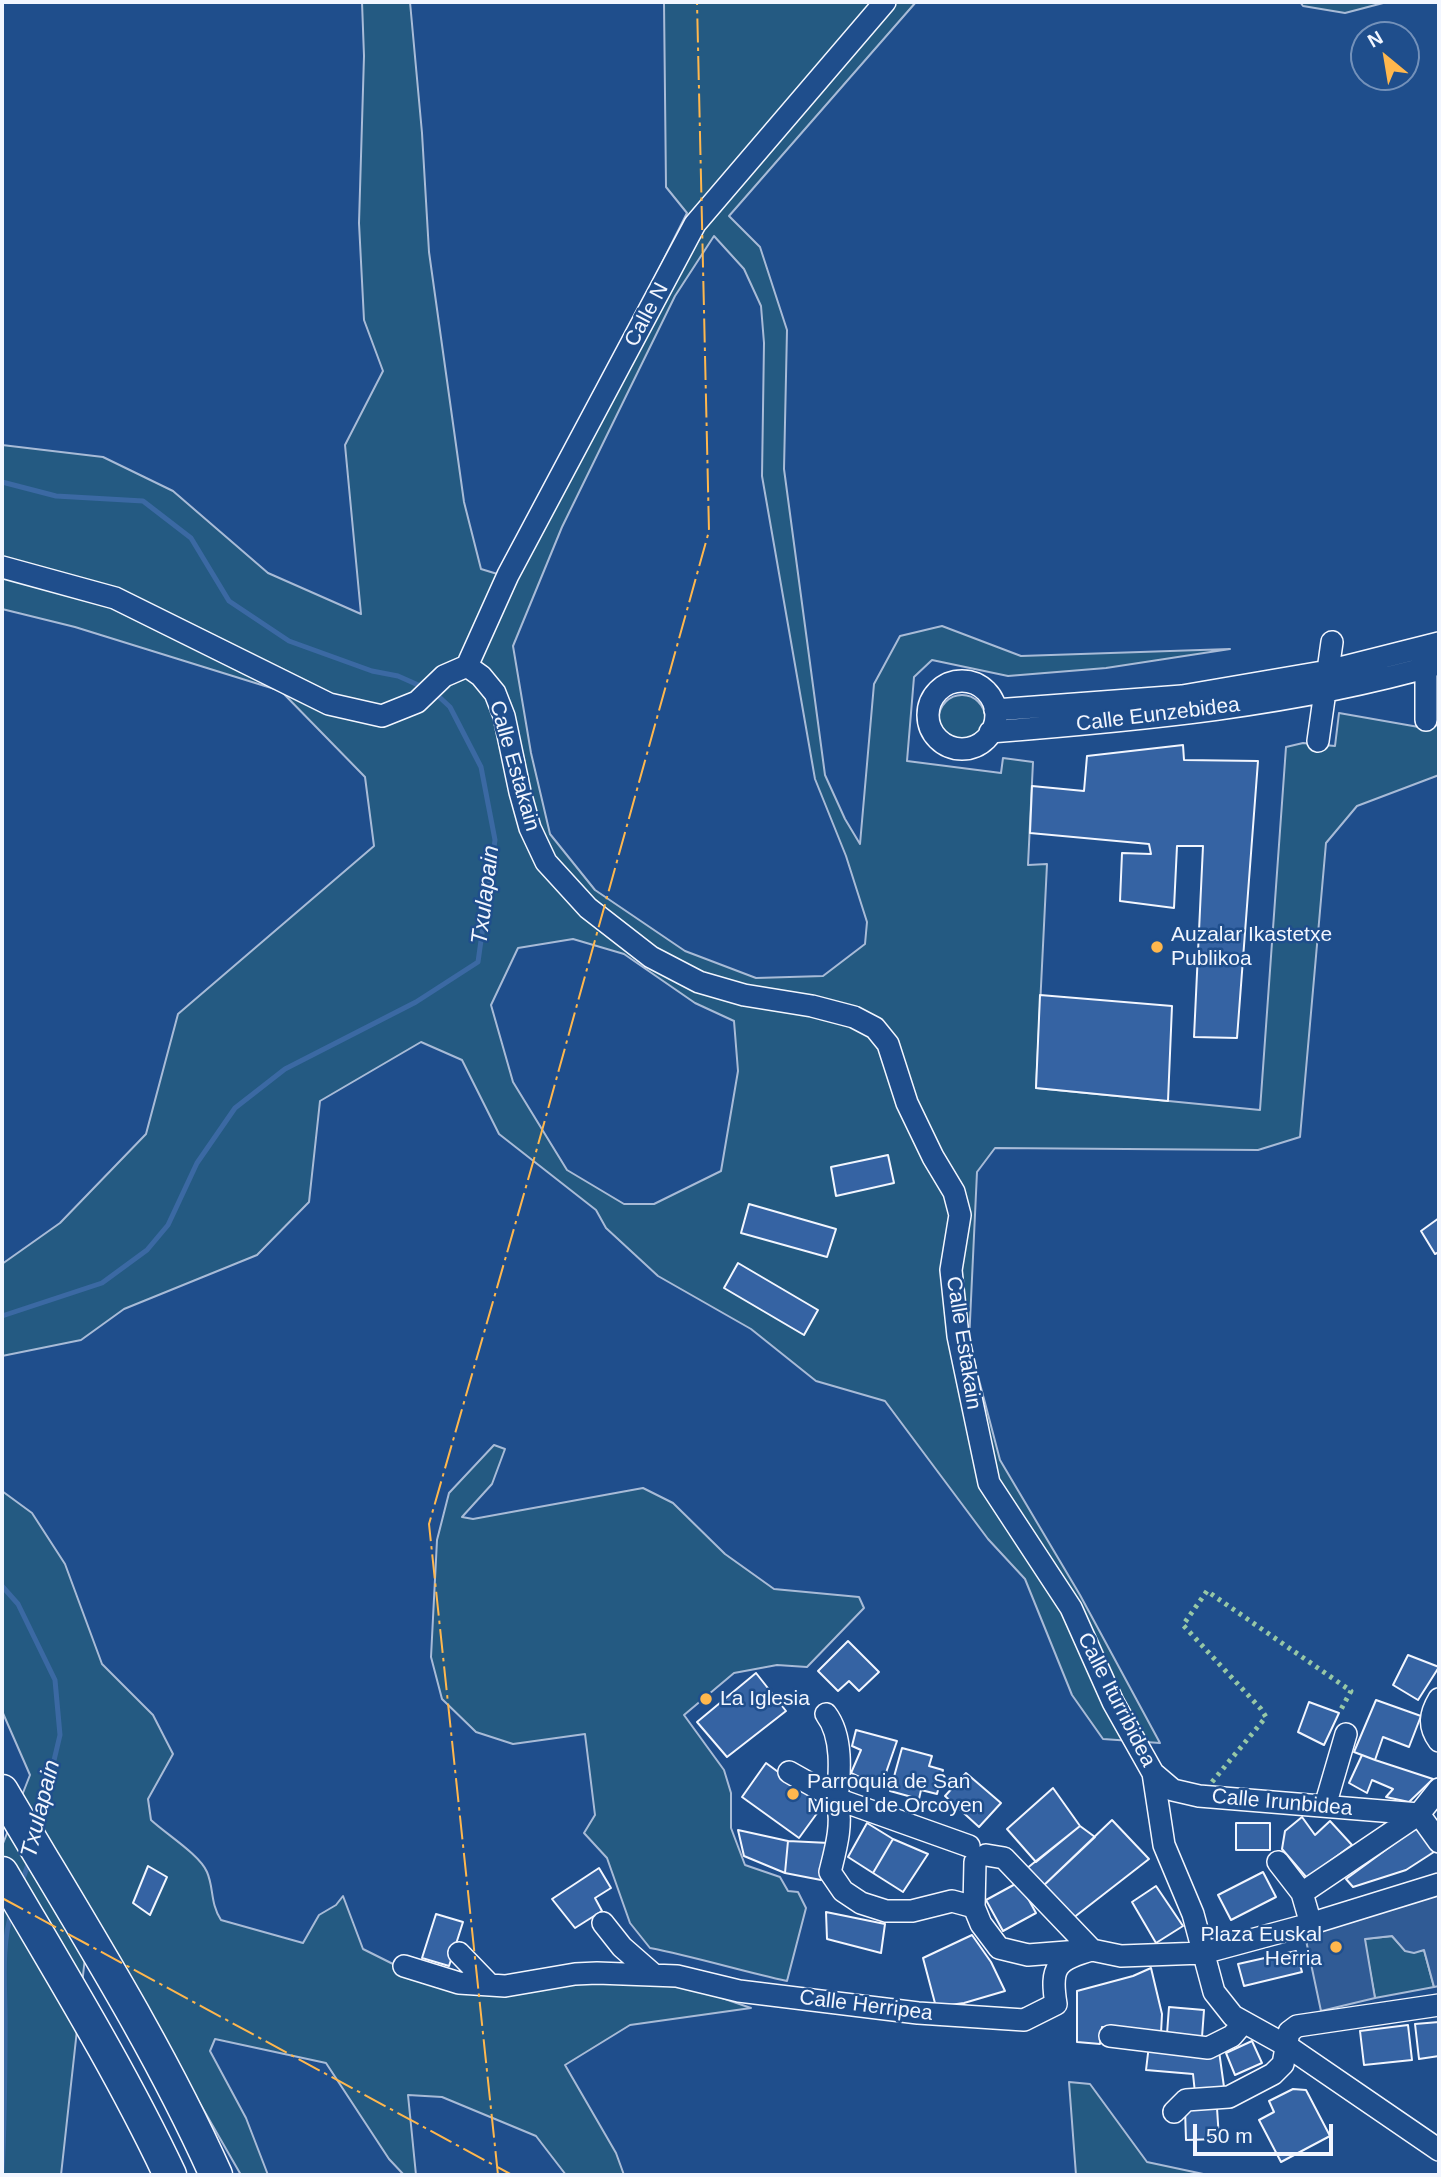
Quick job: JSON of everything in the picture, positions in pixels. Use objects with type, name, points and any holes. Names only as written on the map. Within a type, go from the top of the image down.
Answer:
[{"type":"highway","points":[[2,1791],[187,2112],[216,2175]]},
{"type":"highway","points":[[2,1872],[89,2020],[149,2130],[170,2175]]},
{"type":"street","name":"Calle N","points":[[467,666],[508,575],[695,224],[885,2]]},
{"type":"street","points":[[2,567],[115,598],[329,704],[382,716],[417,702],[444,676],[467,666]]},
{"type":"street","points":[[1318,740],[1332,642]]},
{"type":"street","name":"Calle Eunzebidea","points":[[1433,666],[1326,682],[995,710],[984,689],[974,683],[951,682],[933,697],[928,707],[928,719],[938,739],[948,746],[969,748],[985,739],[990,732],[1145,720],[1326,682],[1439,643]]},
{"type":"street","name":"Calle Estakain","points":[[467,666],[481,676],[495,693],[504,716],[526,816],[546,862],[588,908],[651,957],[699,982],[744,995],[812,1006],[854,1017],[875,1027],[888,1044],[906,1103],[954,1192],[960,1215],[951,1270],[952,1283],[960,1349],[989,1483]]},
{"type":"street","points":[[1426,720],[1433,666]]},
{"type":"street","points":[[990,732],[995,721],[995,710]]},
{"type":"street","name":"Calle Iturribidea","points":[[989,1483],[1070,1608],[1113,1702],[1153,1773],[1164,1845],[1193,1914],[1214,1992],[1233,2016],[1287,2046],[1439,2150]]},
{"type":"street","points":[[1439,1699],[1432,1710],[1431,1721],[1432,1730],[1439,1741]]},
{"type":"street","points":[[826,1714],[835,1734],[839,1779],[837,1800],[840,1810],[838,1839],[830,1872],[843,1891],[861,1903],[886,1911],[912,1911],[952,1900],[974,1908]]},
{"type":"street","points":[[1325,1806],[1346,1734]]},
{"type":"street","points":[[789,1772],[837,1800],[977,1854],[1004,1858],[1091,1950]]},
{"type":"street","name":"Calle Irunbidea","points":[[1153,1773],[1173,1790],[1199,1796],[1419,1814]]},
{"type":"street","points":[[1303,1893],[1419,1814],[1439,1788]]},
{"type":"street","points":[[1419,1814],[1439,1842]]},
{"type":"street","points":[[977,1854],[974,1908],[981,1924],[999,1948],[1028,1955],[1091,1950],[1121,1956],[1203,1953],[1311,1924],[1439,1884]]},
{"type":"street","points":[[1278,1862],[1303,1893],[1311,1924]]},
{"type":"street","points":[[603,1923],[622,1947],[654,1975]]},
{"type":"street","name":"Calle Herripea","points":[[404,1966],[459,1983],[505,1986],[575,1974],[677,1976],[739,1991],[918,2013],[1024,2020],[1056,2004],[1053,1982],[1055,1971],[1070,1956],[1091,1950]]},
{"type":"street","points":[[459,1953],[490,1985]]},
{"type":"street","points":[[1174,2112],[1186,2100],[1229,2097],[1273,2074],[1283,2064],[1289,2032],[1297,2026],[1439,2005]]},
{"type":"street","points":[[1110,2036],[1208,2048],[1232,2036],[1244,2022]]},
{"type":"shaded area","points":[[362,2],[410,2],[429,252],[464,502],[481,569],[504,576],[687,213],[666,187],[664,2],[916,2],[729,216],[760,247],[787,330],[784,469],[825,775],[845,819],[860,844],[874,684],[900,636],[942,626],[1021,656],[1230,649],[1106,668],[1008,676],[932,660],[914,677],[907,761],[1001,773],[1003,758],[1033,762],[1028,865],[1047,864],[1036,1088],[1260,1110],[1286,747],[1303,743],[1335,746],[1339,713],[1430,729],[1439,724],[1439,775],[1357,806],[1326,843],[1300,1137],[1258,1150],[995,1148],[977,1172],[969,1342],[1000,1460],[1080,1595],[1160,1743],[1103,1739],[1072,1695],[1025,1579],[988,1539],[885,1401],[816,1381],[751,1329],[658,1276],[606,1228],[596,1210],[499,1134],[462,1060],[421,1042],[320,1101],[309,1202],[257,1255],[124,1309],[81,1340],[2,1356],[2,1264],[60,1223],[146,1134],[178,1014],[374,846],[365,777],[281,691],[75,627],[2,609],[2,445],[103,457],[173,491],[268,573],[361,614],[345,445],[383,371],[364,320],[359,223],[364,56]],"holes":[[[714,236],[744,269],[761,306],[764,343],[762,476],[815,779],[846,856],[867,922],[865,944],[823,976],[756,978],[685,951],[595,890],[550,834],[531,753],[513,646],[562,527],[675,296]],[[573,939],[624,954],[695,1003],[734,1021],[738,1071],[721,1171],[654,1204],[624,1204],[567,1170],[513,1082],[491,1005],[518,948]]]},
{"type":"shaded area","points":[[1300,2],[1387,2],[1345,13],[1303,6]]},
{"type":"shaded area","points":[[962,695],[978,702],[985,718],[978,734],[962,741],[946,734],[939,718],[946,702]]},
{"type":"shaded area","points":[[494,1445],[505,1449],[492,1484],[462,1517],[473,1519],[643,1488],[673,1503],[725,1554],[774,1589],[859,1597],[864,1608],[807,1667],[777,1665],[734,1673],[684,1715],[724,1770],[731,1793],[731,1828],[745,1865],[780,1877],[788,1891],[798,1892],[806,1908],[787,1981],[650,1948],[630,1923],[607,1858],[584,1833],[595,1815],[585,1734],[513,1744],[476,1732],[442,1699],[431,1657],[437,1540],[449,1493]]},
{"type":"shaded area","points":[[2,1491],[32,1513],[65,1564],[102,1664],[153,1715],[173,1754],[148,1799],[151,1820],[203,1865],[221,1920],[303,1943],[319,1915],[336,1905],[343,1896],[363,1949],[409,1975],[693,1988],[751,2008],[630,2025],[565,2065],[616,2153],[624,2175],[566,2175],[536,2136],[442,2097],[408,2095],[416,2175],[404,2175],[389,2159],[326,2063],[215,2039],[210,2051],[246,2118],[268,2175],[241,2175],[90,1912],[61,2175],[2,2175],[2,1846],[30,1775],[2,1711]]},
{"type":"shaded area","name":"Plaza Euskal Herria","points":[[1439,1884],[1439,1986],[1434,1987],[1424,1950],[1414,1953],[1405,1951],[1392,1936],[1365,1939],[1375,1998],[1321,2011],[1303,1926]]},
{"type":"shaded area","points":[[1392,1936],[1406,1949],[1424,1950],[1434,1987],[1375,1998],[1364,1939]]},
{"type":"shaded area","points":[[1069,2082],[1090,2084],[1147,2162],[1208,2175],[1076,2175]]},
{"type":"building","points":[[1183,745],[1184,760],[1258,761],[1237,1038],[1194,1037],[1203,846],[1177,846],[1174,908],[1120,901],[1122,853],[1151,854],[1149,844],[1030,833],[1032,786],[1084,791],[1087,756]]},
{"type":"building","points":[[1040,995],[1172,1006],[1168,1101],[1036,1088]]},
{"type":"building","points":[[888,1155],[894,1183],[836,1196],[831,1167]]},
{"type":"building","points":[[749,1204],[836,1229],[827,1257],[741,1233]]},
{"type":"building","points":[[1439,1218],[1439,1252],[1435,1254],[1421,1231]]},
{"type":"building","points":[[738,1263],[818,1310],[804,1335],[724,1288]]},
{"type":"building","points":[[848,1641],[879,1672],[859,1691],[849,1681],[838,1691],[818,1671]]},
{"type":"building","points":[[1408,1655],[1439,1667],[1418,1700],[1393,1685]]},
{"type":"building","name":"Parroquia de San Miguel de Orcoyen","points":[[756,1673],[786,1711],[727,1757],[697,1722]]},
{"type":"building","points":[[1376,1700],[1421,1716],[1409,1747],[1383,1737],[1375,1760],[1354,1752]]},
{"type":"building","points":[[1309,1702],[1339,1713],[1324,1745],[1298,1732]]},
{"type":"building","points":[[856,1730],[897,1741],[881,1787],[851,1773],[861,1750],[852,1746]]},
{"type":"building","points":[[902,1748],[932,1756],[929,1766],[943,1770],[937,1794],[921,1790],[919,1799],[890,1791]]},
{"type":"building","points":[[1362,1755],[1433,1779],[1409,1802],[1386,1797],[1393,1789],[1372,1780],[1367,1793],[1349,1783]]},
{"type":"building","points":[[766,1763],[823,1805],[799,1838],[742,1797]]},
{"type":"building","points":[[966,1773],[1001,1803],[979,1827],[945,1796]]},
{"type":"building","points":[[1053,1788],[1080,1826],[1036,1862],[1007,1829]]},
{"type":"building","points":[[1302,1817],[1315,1835],[1330,1821],[1352,1845],[1307,1878],[1282,1849],[1285,1831]]},
{"type":"building","points":[[1112,1820],[1149,1859],[1068,1922],[1041,1888]]},
{"type":"building","points":[[867,1823],[893,1839],[873,1873],[848,1857]]},
{"type":"building","points":[[1236,1823],[1270,1823],[1270,1850],[1236,1850]]},
{"type":"building","points":[[1080,1826],[1095,1837],[1041,1888],[1026,1869]]},
{"type":"building","points":[[1417,1827],[1437,1850],[1406,1870],[1353,1887],[1346,1879]]},
{"type":"building","points":[[738,1830],[788,1841],[785,1873],[744,1856]]},
{"type":"building","points":[[893,1839],[928,1854],[903,1892],[873,1873]]},
{"type":"building","points":[[788,1841],[829,1843],[821,1880],[785,1873]]},
{"type":"building","points":[[148,1866],[167,1877],[150,1915],[133,1903]]},
{"type":"building","points":[[599,1868],[611,1888],[595,1898],[602,1911],[575,1928],[552,1899]]},
{"type":"building","points":[[1263,1872],[1276,1897],[1231,1920],[1218,1895]]},
{"type":"building","points":[[1019,1882],[1036,1913],[1003,1931],[986,1900]]},
{"type":"building","points":[[1156,1886],[1183,1926],[1156,1943],[1132,1902]]},
{"type":"building","points":[[826,1912],[885,1924],[881,1953],[827,1939]]},
{"type":"building","points":[[436,1914],[463,1922],[449,1966],[422,1958]]},
{"type":"building","points":[[972,1935],[991,1962],[1005,1991],[964,2003],[936,2007],[923,1958]]},
{"type":"building","points":[[1296,1951],[1302,1972],[1244,1986],[1238,1964]]},
{"type":"building","points":[[1151,1968],[1162,2014],[1161,2033],[1102,2027],[1100,2044],[1077,2042],[1077,1991],[1133,1976]]},
{"type":"building","points":[[1169,2007],[1204,2010],[1202,2037],[1167,2034]]},
{"type":"building","points":[[1439,2022],[1439,2056],[1419,2059],[1415,2024]]},
{"type":"building","points":[[1408,2025],[1412,2060],[1364,2065],[1360,2031]]},
{"type":"building","points":[[1252,2041],[1262,2063],[1235,2075],[1226,2053]]},
{"type":"building","points":[[1149,2045],[1219,2051],[1224,2087],[1195,2093],[1193,2074],[1146,2070]]},
{"type":"building","points":[[1293,2089],[1306,2090],[1330,2136],[1281,2162],[1259,2120],[1274,2112],[1269,2101]]},
{"type":"building","points":[[1217,2108],[1219,2139],[1186,2140],[1185,2109]]},
{"type":"waterway","name":"Txulapain","points":[[2,482],[56,496],[143,501],[191,538],[229,601],[289,641],[372,671],[398,676],[425,688]]},
{"type":"waterway","name":"Txulapain","points":[[2,1316],[102,1283],[147,1250],[168,1225],[197,1163],[235,1108],[285,1069],[416,1002],[478,962],[495,840],[481,767],[450,707],[434,692]]},
{"type":"waterway","name":"Txulapain","points":[[2,1586],[18,1604],[55,1680],[60,1735],[38,1828]]},
{"type":"waterway","name":"Txulapain","points":[[21,1885],[29,1861]]},
{"type":"waterway","name":"Txulapain","points":[[2,2171],[5,2095],[4,1964],[12,1911]]},
{"type":"hedge","points":[[1212,1782],[1266,1717],[1183,1625],[1207,1591],[1351,1691],[1339,1713]]},
{"type":"power","points":[[498,2175],[429,1524],[709,531],[697,2]]},
{"type":"power","points":[[2,1898],[512,2175]]},
{"type":"place","name":"Auzalar Ikastetxe Publikoa","points":[[1157,947]]},
{"type":"place","name":"La Iglesia","points":[[706,1699]]},
{"type":"place","name":"Parroquia de San Miguel de Orcoyen","points":[[793,1794]]},
{"type":"place","name":"Plaza Euskal Herria","points":[[1336,1947]]}]
